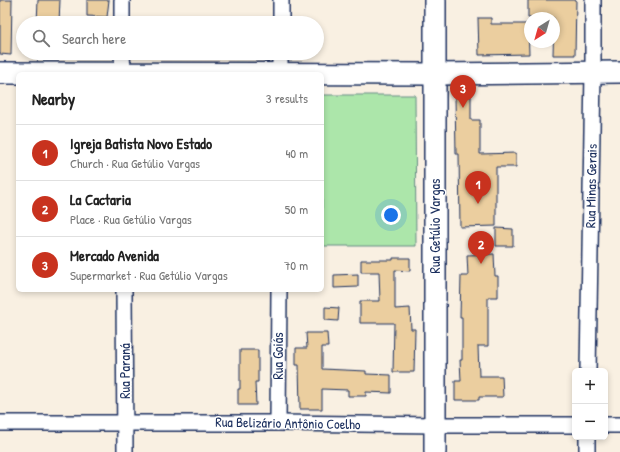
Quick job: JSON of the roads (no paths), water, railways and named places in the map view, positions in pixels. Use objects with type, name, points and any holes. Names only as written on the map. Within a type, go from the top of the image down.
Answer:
[{"type":"street","points":[[122,0],[122,16]]},
{"type":"street","points":[[281,0],[281,16]]},
{"type":"street","name":"Rua Getúlio Vargas","points":[[435,0],[435,452]]},
{"type":"street","name":"Rua Minas Gerais","points":[[588,368],[593,0]]},
{"type":"street","points":[[35,72],[122,67],[280,67],[435,74],[620,72]]},
{"type":"street","points":[[0,74],[16,73]]},
{"type":"street","name":"Rua Paraná","points":[[124,292],[125,452]]},
{"type":"street","name":"Rua Goiás","points":[[278,422],[279,292]]},
{"type":"street","name":"Rua Belizário Antônio Coelho","points":[[0,423],[278,422],[572,426]]},
{"type":"street","points":[[608,425],[620,424]]},
{"type":"street","points":[[587,440],[587,452]]},
{"type":"place","name":"Mercado Avenida","points":[[463,108]]},
{"type":"place","name":"Igreja Batista Novo Estado","points":[[478,204]]},
{"type":"place","name":"La Cactaria","points":[[481,264]]}]
